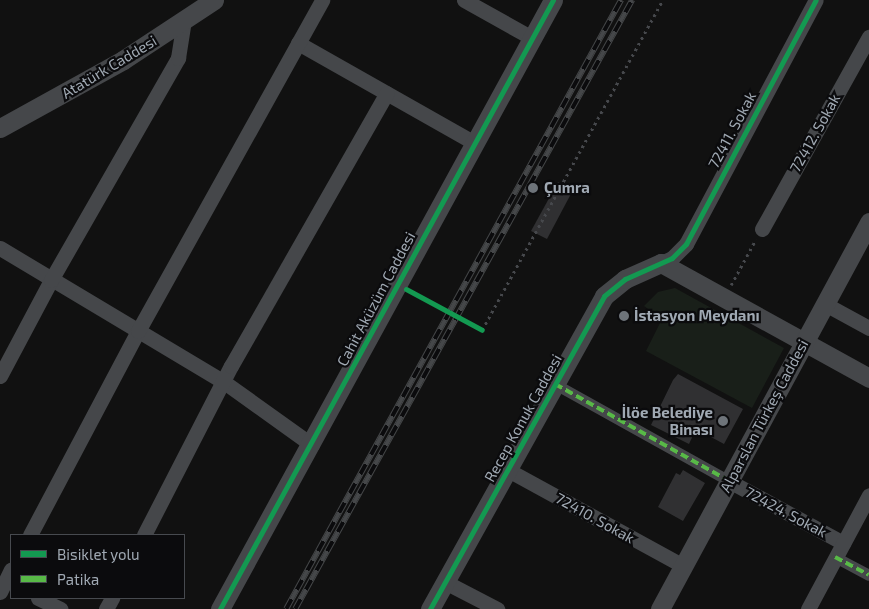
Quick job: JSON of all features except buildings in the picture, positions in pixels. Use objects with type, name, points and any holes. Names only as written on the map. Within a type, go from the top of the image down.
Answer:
[{"type":"street","name":"Atatürk Caddesi","points":[[0,128],[115,65],[184,22],[214,0]]},
{"type":"street","points":[[31,534],[138,332],[322,0]]},
{"type":"street","points":[[464,0],[532,38]]},
{"type":"street","name":"Cahit Aküzüm Caddesi","points":[[220,609],[312,445],[553,0]]},
{"type":"street","name":"72411. Sokak","points":[[661,263],[672,258],[686,244],[816,0]]},
{"type":"street","points":[[0,376],[51,280],[178,58],[184,22]]},
{"type":"street","name":"72412. Sokak","points":[[762,229],[869,37]]},
{"type":"street","points":[[298,43],[475,143]]},
{"type":"street","points":[[145,534],[231,366],[387,93]]},
{"type":"street","name":"Alparslan Türkeş Caddesi","points":[[660,609],[825,304],[864,245],[869,222]]},
{"type":"street","points":[[0,248],[224,382],[312,445]]},
{"type":"street","points":[[661,263],[869,378]]},
{"type":"street","name":"Recep Konuk Caddesi","points":[[430,609],[604,296],[625,279],[661,263]]},
{"type":"street","points":[[825,304],[869,328]]},
{"type":"street","points":[[555,384],[729,481]]},
{"type":"street","name":"72410. Sokak","points":[[508,470],[683,566]]},
{"type":"street","name":"72424. Sokak","points":[[729,481],[843,543]]},
{"type":"street","points":[[808,609],[869,495]]},
{"type":"street","points":[[835,557],[869,575]]},
{"type":"street","points":[[445,582],[497,609]]},
{"type":"street","points":[[40,599],[61,609]]},
{"type":"path","points":[[474,326],[482,330],[663,0]]},
{"type":"path","points":[[724,298],[762,229]]},
{"type":"shaded area","points":[[675,288],[784,348],[752,408],[646,351],[662,319],[644,306],[658,292]]},
{"type":"railway","points":[[286,609],[621,0]]},
{"type":"railway","points":[[295,609],[632,0]]},
{"type":"marked path","points":[[555,384],[729,481]]},
{"type":"marked path","points":[[835,557],[869,575]]},
{"type":"cycle path","points":[[220,609],[553,0]]},
{"type":"cycle path","points":[[430,609],[604,296],[625,279],[672,258],[686,244],[816,0]]},
{"type":"cycle path","points":[[406,289],[482,330]]},
{"type":"place","name":"Çumra","points":[[533,188]]},
{"type":"place","name":"İstasyon Meydanı","points":[[624,316]]},
{"type":"place","name":"İlöe Belediye Binası","points":[[723,421]]}]
